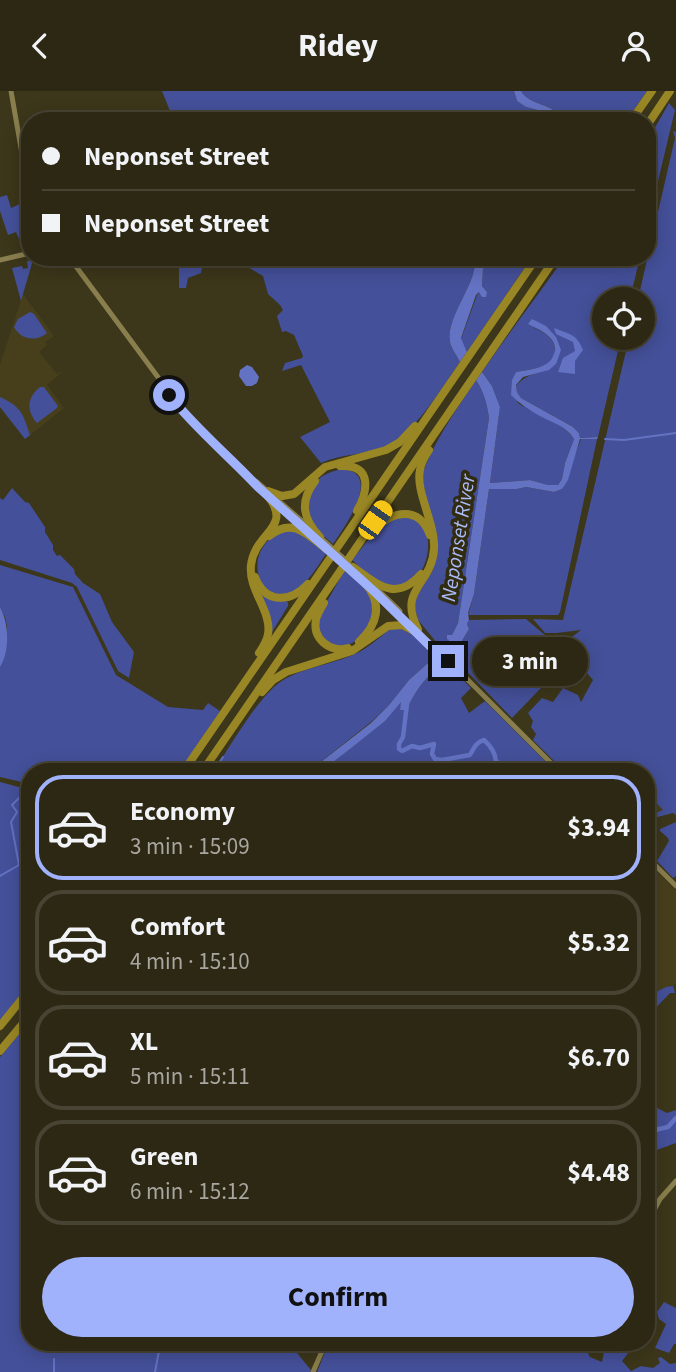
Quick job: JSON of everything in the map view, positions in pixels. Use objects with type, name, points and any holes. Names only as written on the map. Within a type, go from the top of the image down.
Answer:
[{"type":"highway","points":[[637,112],[652,91]]},
{"type":"highway","points":[[656,112],[670,91]]},
{"type":"highway","points":[[189,763],[531,266]]},
{"type":"highway","points":[[365,583],[374,594],[377,606],[371,628],[364,638],[351,647],[342,650],[329,647],[317,634],[316,619],[349,568],[361,541],[550,266]]},
{"type":"highway","points":[[267,493],[291,495],[328,465],[388,449],[406,437],[434,407]]},
{"type":"highway","points":[[417,630],[411,613],[411,601],[430,566],[434,546],[419,470],[445,419]]},
{"type":"highway","points":[[320,537],[306,516],[308,492],[325,472],[340,466],[351,466],[364,477],[366,492],[341,543]]},
{"type":"highway","points":[[236,695],[268,634],[267,621],[251,573],[257,547],[277,519],[267,493]]},
{"type":"highway","points":[[349,568],[391,590],[407,587],[416,580],[429,559],[431,544],[428,531],[421,521],[410,515],[398,515],[385,520],[361,541]]},
{"type":"highway","points":[[323,569],[298,594],[281,598],[261,588],[254,568],[264,542],[284,527],[300,530],[328,547]]},
{"type":"highway","points":[[208,763],[349,568]]},
{"type":"highway","points":[[237,720],[270,683],[288,670],[350,652],[390,625],[403,625],[417,630]]},
{"type":"highway","points":[[0,1027],[21,1000]]},
{"type":"highway","points":[[0,1051],[21,1026]]},
{"type":"main road","points":[[11,91],[21,148]]},
{"type":"main road","points":[[0,260],[21,255]]},
{"type":"main road","points":[[76,266],[179,408],[249,477],[417,630]]},
{"type":"main road","points":[[267,493],[320,537],[328,547]]},
{"type":"main road","points":[[349,568],[417,630],[430,646],[551,763]]},
{"type":"main road","points":[[655,865],[676,886]]},
{"type":"main road","points":[[655,1208],[676,1181]]},
{"type":"main road","points":[[313,1372],[322,1351]]},
{"type":"shaded area","points":[[162,91],[514,91],[517,101],[526,107],[545,112],[170,112]]},
{"type":"shaded area","points":[[514,91],[521,91],[530,100],[555,112],[526,107],[517,101]]},
{"type":"shaded area","points":[[521,91],[647,91],[632,112],[555,112],[525,96]]},
{"type":"shaded area","points":[[669,103],[675,110],[656,190],[656,126]]},
{"type":"shaded area","points":[[673,131],[676,132],[676,815],[673,813],[655,818],[655,813],[663,810],[655,802],[655,763],[556,763],[533,740],[536,734],[531,727],[533,721],[528,713],[542,698],[553,702],[563,688],[578,695],[581,702],[593,680],[571,655],[568,640],[581,630],[545,633],[533,619],[563,620],[626,350],[655,350],[655,287],[641,287],[646,266],[656,266],[656,221],[675,138]]},
{"type":"shaded area","points":[[7,195],[11,208],[20,204],[19,239],[16,232],[8,235],[0,211],[0,197]]},
{"type":"shaded area","points":[[31,266],[21,301],[12,268]]},
{"type":"shaded area","points":[[179,266],[202,266],[201,273],[188,278],[186,288],[179,288]]},
{"type":"shaded area","points":[[246,266],[475,266],[450,332],[451,344],[460,362],[417,422],[395,441],[376,450],[321,463],[300,437],[330,422],[301,365],[282,371],[285,363],[303,356],[294,335],[282,332],[277,316],[283,310],[268,294],[263,276]]},
{"type":"shaded area","points":[[475,266],[486,266],[483,269],[482,286],[487,292],[486,297],[482,297],[479,292],[476,295],[461,338],[467,352],[460,362],[451,344],[450,332]]},
{"type":"shaded area","points":[[486,266],[526,266],[467,352],[461,339],[477,295],[479,292],[487,292],[482,286],[483,269]]},
{"type":"shaded area","points":[[559,266],[638,266],[633,287],[592,287],[592,350],[618,350],[598,437],[580,438],[573,427],[521,398],[517,392],[516,386],[521,381],[556,364],[556,337],[528,325],[550,338],[555,352],[550,362],[534,369],[516,372],[512,381],[518,403],[556,423],[574,439],[558,485],[530,480],[490,483],[500,407],[492,386],[482,372]]},
{"type":"shaded area","points":[[23,294],[54,336],[45,342],[47,345],[39,352],[57,374],[62,371],[47,385],[64,408],[25,439],[0,407],[0,365]]},
{"type":"shaded area","points":[[30,312],[47,333],[43,336],[25,337],[14,327],[18,319]]},
{"type":"shaded area","points":[[532,319],[546,326],[556,337],[561,350],[556,364],[549,370],[523,377],[516,385],[517,392],[521,398],[573,427],[580,438],[598,437],[580,439],[568,480],[562,489],[554,492],[526,487],[489,489],[474,594],[468,613],[469,629],[449,656],[442,649],[449,640],[447,635],[452,635],[458,623],[489,418],[485,398],[476,380],[482,372],[492,386],[500,407],[490,483],[530,480],[558,485],[574,439],[563,428],[532,411],[511,395],[512,380],[516,372],[543,366],[551,360],[555,351],[550,338],[528,324]]},
{"type":"shaded area","points":[[554,328],[572,335],[581,345],[583,350],[575,361],[575,374],[558,372],[563,358],[575,351],[573,342],[556,334]]},
{"type":"shaded area","points":[[247,365],[252,367],[259,377],[257,383],[252,386],[246,386],[239,376],[240,370]]},
{"type":"shaded area","points":[[476,380],[485,398],[489,418],[458,623],[442,649],[418,620],[414,605],[433,570],[436,553],[422,475],[439,438]]},
{"type":"shaded area","points":[[40,387],[44,387],[58,406],[37,423],[31,414],[30,400]]},
{"type":"shaded area","points":[[0,397],[21,412],[30,435],[25,439],[0,407]]},
{"type":"shaded area","points":[[581,439],[597,439],[560,612],[558,615],[468,615],[474,594],[489,489],[526,487],[554,492],[562,489]]},
{"type":"shaded area","points":[[342,469],[354,472],[360,480],[361,490],[352,514],[333,544],[312,523],[308,504],[312,489],[319,479]]},
{"type":"shaded area","points":[[12,488],[29,503],[45,527],[57,556],[60,555],[74,569],[83,583],[100,594],[112,622],[134,652],[129,678],[118,671],[77,587],[72,583],[0,560],[0,498],[3,500]]},
{"type":"shaded area","points":[[403,517],[415,519],[422,525],[428,542],[426,561],[417,578],[410,583],[387,587],[352,560],[386,521]]},
{"type":"shaded area","points":[[280,530],[298,531],[326,554],[304,584],[294,591],[277,595],[264,587],[257,564],[261,551]]},
{"type":"shaded area","points":[[0,565],[73,587],[116,675],[168,707],[203,710],[208,703],[220,711],[185,763],[21,763],[21,782],[0,777],[0,635],[6,642],[7,627],[0,607]]},
{"type":"shaded area","points":[[344,571],[366,590],[373,607],[369,625],[363,634],[348,645],[339,646],[328,643],[318,632],[319,616]]},
{"type":"shaded area","points":[[259,593],[288,602],[272,632]]},
{"type":"shaded area","points":[[0,607],[7,637],[0,667]]},
{"type":"shaded area","points":[[526,619],[565,652],[567,661],[512,718],[450,654],[469,629],[469,620]]},
{"type":"shaded area","points":[[394,626],[410,633],[437,655],[409,680],[371,722],[319,763],[219,763],[250,716],[274,687],[293,675],[337,661],[372,643]]},
{"type":"shaded area","points":[[437,655],[444,661],[421,685],[406,710],[400,710],[401,702],[385,721],[331,763],[320,763],[371,723],[409,680]]},
{"type":"shaded area","points":[[444,661],[471,688],[461,698],[469,713],[485,701],[547,763],[325,763],[347,747],[403,695],[400,710],[406,710],[421,685]]},
{"type":"shaded area","points":[[0,782],[21,788],[21,994],[0,1020]]},
{"type":"shaded area","points":[[655,801],[664,810],[655,814]]},
{"type":"shaded area","points":[[676,822],[676,876],[673,878],[657,861],[669,841],[660,829]]},
{"type":"shaded area","points":[[655,870],[676,891],[676,983],[655,992]]},
{"type":"shaded area","points":[[673,986],[675,993],[670,993],[655,1009],[655,992]]},
{"type":"shaded area","points":[[21,1032],[21,1351],[295,1351],[310,1372],[0,1372],[0,1057]]},
{"type":"shaded area","points":[[655,1106],[667,1113],[676,1110],[676,1143],[655,1151]]},
{"type":"shaded area","points":[[664,1302],[676,1308],[676,1344],[669,1353],[655,1348],[666,1324],[659,1319],[657,1312]]},
{"type":"shaded area","points":[[325,1351],[587,1351],[590,1357],[602,1362],[604,1351],[628,1351],[622,1361],[631,1371],[641,1366],[653,1368],[660,1363],[658,1358],[661,1357],[670,1364],[676,1363],[676,1372],[317,1372]]},
{"type":"waterway","points":[[605,439],[624,440],[676,433]]},
{"type":"waterway","points":[[407,704],[403,737],[399,744],[402,751],[412,746],[420,748],[434,744],[432,754],[435,759],[442,760],[470,755],[477,744],[484,740],[498,763]]},
{"type":"waterway","points":[[219,763],[223,757]]},
{"type":"waterway","points":[[0,876],[19,865],[11,822],[17,812],[12,805],[21,795]]},
{"type":"waterway","points":[[655,1130],[668,1127],[676,1118]]},
{"type":"waterway","points":[[155,1372],[159,1351]]},
{"type":"waterway","points":[[54,1359],[54,1372]]},
{"type":"route","points":[[169,395],[211,442],[258,487],[448,661]]},
{"type":"water label","name":"Neponset River","points":[[458,538]]}]
